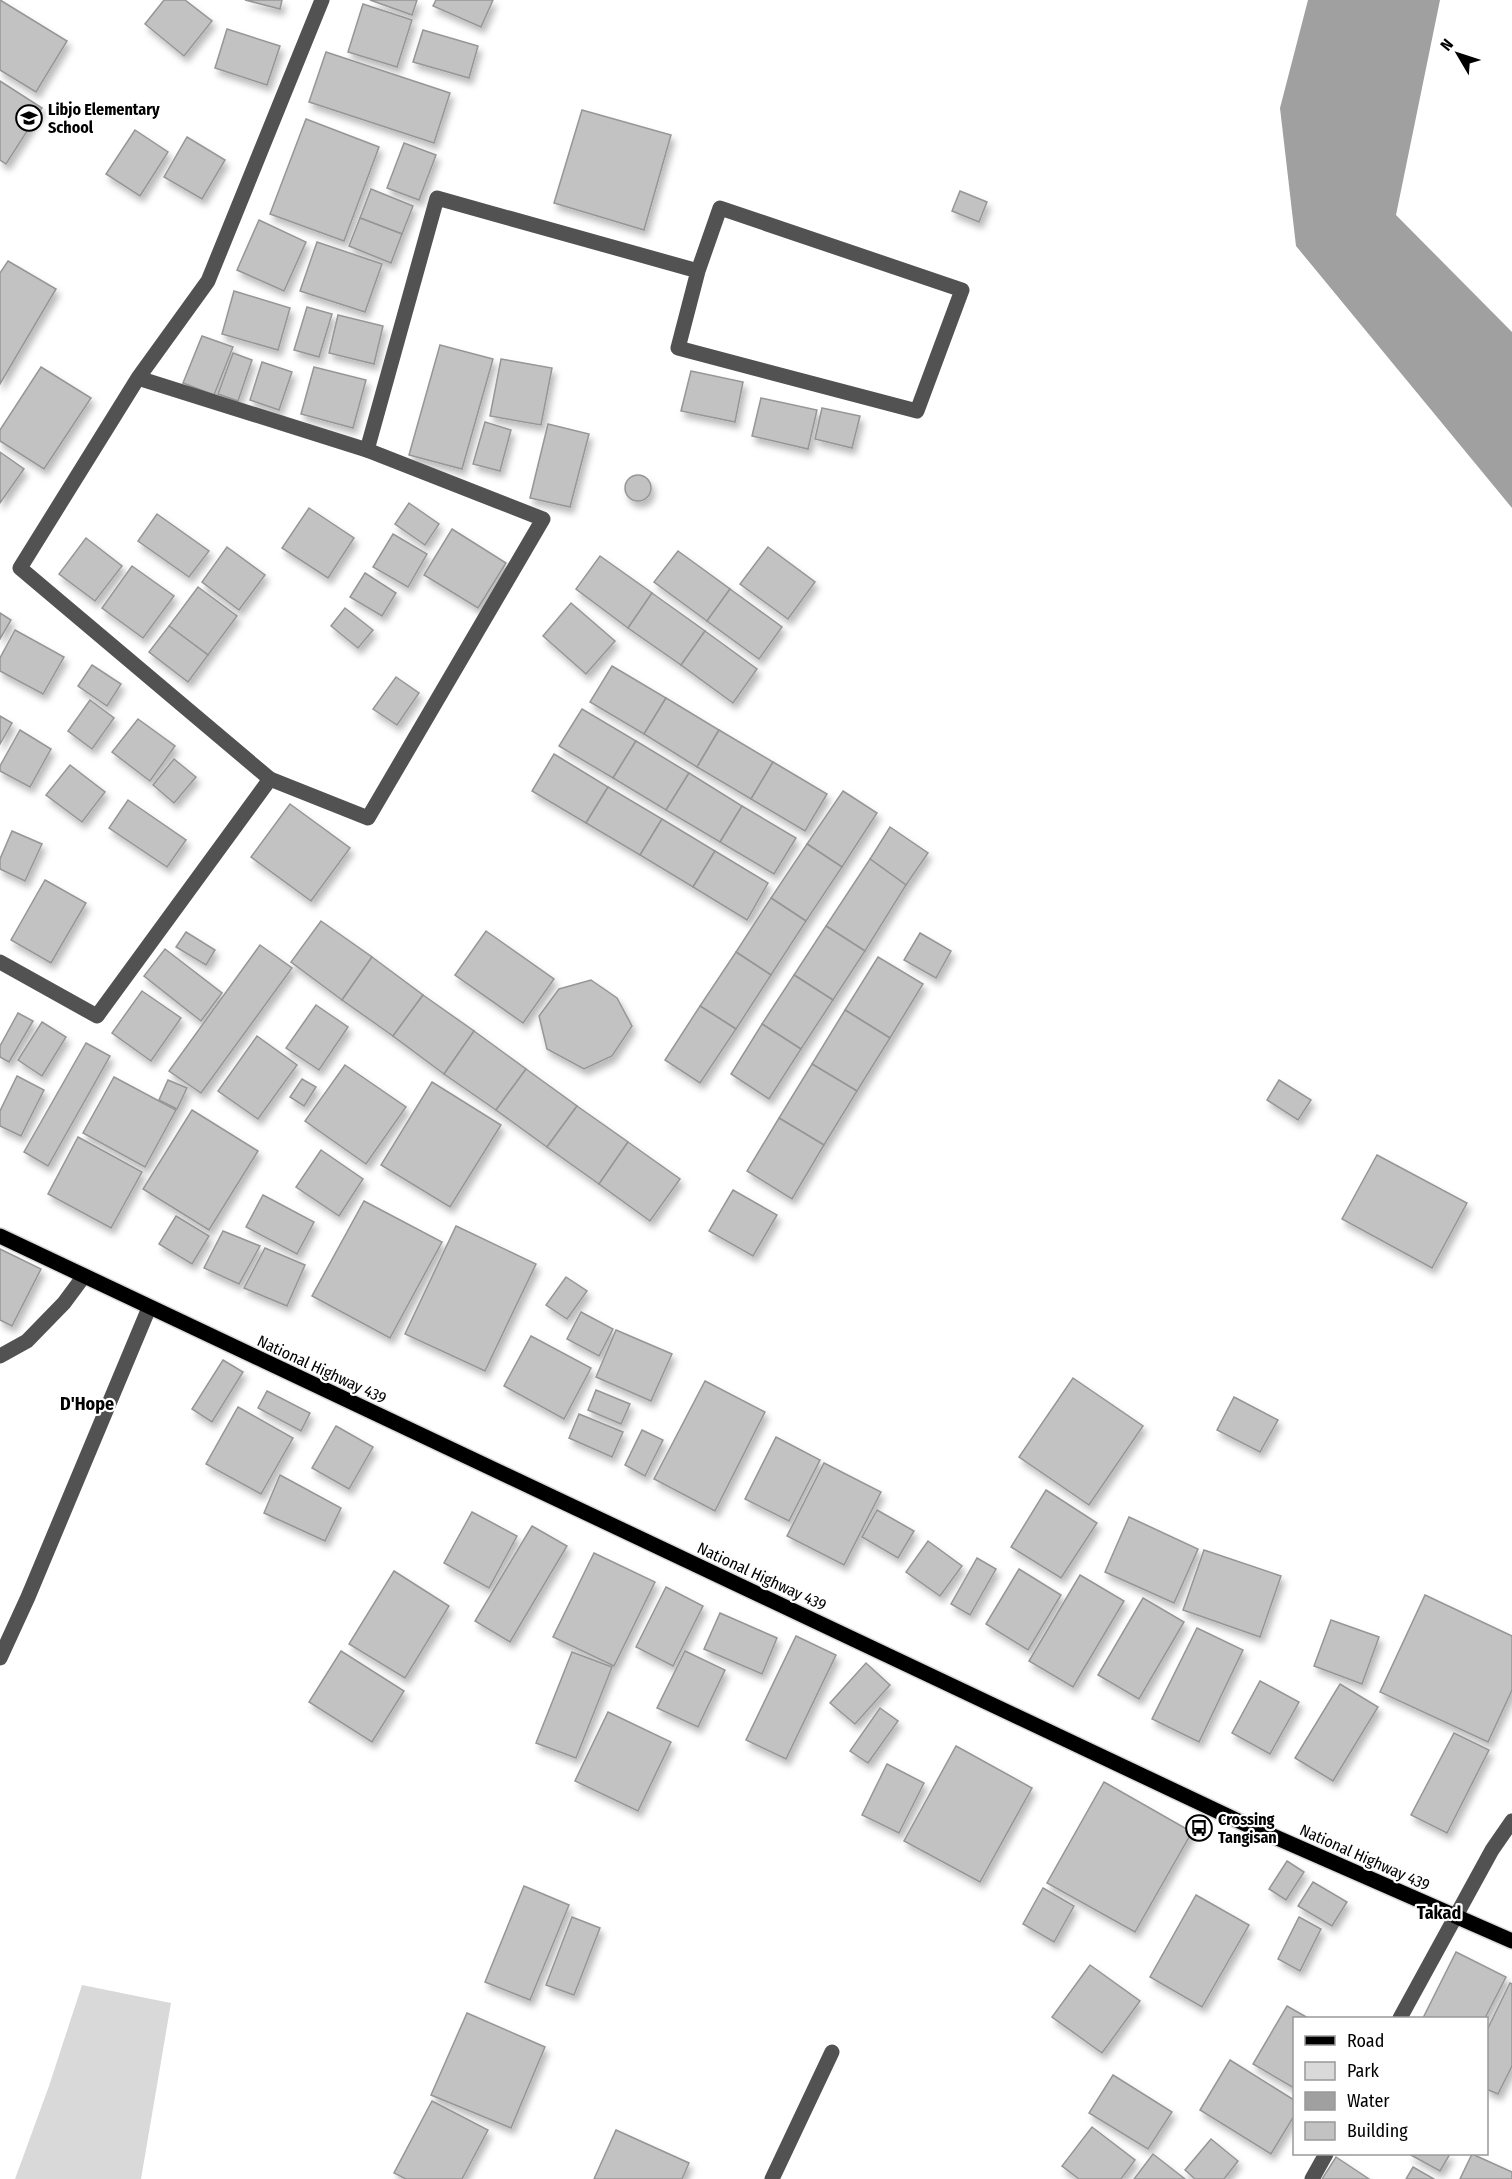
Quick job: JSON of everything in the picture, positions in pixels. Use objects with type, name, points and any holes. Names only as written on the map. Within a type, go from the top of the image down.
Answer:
[{"type":"main road","name":"National Highway 439","points":[[0,1236],[1234,1819],[1455,1918],[1512,1941]]},
{"type":"street","points":[[138,378],[367,450],[543,519],[368,818],[270,779],[20,568],[138,378],[208,281],[321,0]]},
{"type":"street","points":[[367,450],[437,198],[698,271]]},
{"type":"street","points":[[720,208],[962,290],[917,411],[678,348],[698,271],[720,208]]},
{"type":"street","points":[[0,962],[97,1016],[270,779]]},
{"type":"street","points":[[0,1356],[27,1341],[64,1303],[84,1276]]},
{"type":"street","points":[[0,1658],[28,1597],[149,1308]]},
{"type":"street","points":[[1401,2017],[1492,1850],[1512,1821]]},
{"type":"street","points":[[772,2179],[832,2052]]},
{"type":"street","points":[[1312,2179],[1325,2155]]},
{"type":"green space","points":[[82,1985],[171,2003],[141,2179],[15,2179],[49,2086]]},
{"type":"water","points":[[1308,0],[1440,0],[1396,215],[1512,332],[1512,508],[1296,246],[1280,108]]},
{"type":"building","points":[[0,0],[67,41],[36,92],[0,70]]},
{"type":"building","points":[[164,0],[185,0],[212,21],[184,56],[145,24]]},
{"type":"building","points":[[245,0],[282,0],[280,9]]},
{"type":"building","points":[[370,0],[417,0],[412,15]]},
{"type":"building","points":[[436,0],[493,0],[481,27],[433,6]]},
{"type":"building","points":[[363,4],[412,20],[397,67],[348,52]]},
{"type":"building","points":[[227,29],[280,46],[267,85],[215,68]]},
{"type":"building","points":[[423,30],[478,46],[469,78],[413,62]]},
{"type":"building","points":[[326,52],[450,93],[434,143],[309,102]]},
{"type":"building","points":[[0,81],[42,108],[6,164],[0,160]]},
{"type":"building","points":[[582,110],[671,135],[644,230],[554,203]]},
{"type":"building","points":[[306,119],[379,147],[344,241],[270,214]]},
{"type":"building","points":[[135,130],[168,152],[140,196],[106,174]]},
{"type":"building","points":[[187,137],[225,160],[202,199],[164,177]]},
{"type":"building","points":[[404,143],[436,155],[419,200],[387,188]]},
{"type":"building","points":[[371,189],[413,206],[402,234],[360,218]]},
{"type":"building","points":[[960,191],[987,202],[979,222],[952,211]]},
{"type":"building","points":[[360,218],[402,234],[391,263],[349,246]]},
{"type":"building","points":[[259,220],[306,242],[284,291],[237,270]]},
{"type":"building","points":[[317,242],[382,264],[365,312],[300,291]]},
{"type":"building","points":[[8,261],[56,289],[0,384],[0,273]]},
{"type":"building","points":[[234,291],[290,308],[278,350],[222,334]]},
{"type":"building","points":[[307,307],[332,314],[319,357],[294,350]]},
{"type":"building","points":[[338,315],[383,326],[374,364],[329,353]]},
{"type":"building","points":[[202,336],[233,347],[214,395],[183,383]]},
{"type":"building","points":[[440,345],[493,359],[462,469],[409,455]]},
{"type":"building","points":[[233,353],[252,360],[238,401],[218,394]]},
{"type":"building","points":[[501,359],[552,368],[541,425],[490,416]]},
{"type":"building","points":[[262,362],[292,372],[279,410],[250,400]]},
{"type":"building","points":[[41,367],[91,398],[44,469],[0,441],[0,430]]},
{"type":"building","points":[[314,367],[366,380],[353,428],[301,414]]},
{"type":"building","points":[[691,371],[743,382],[735,422],[681,411]]},
{"type":"building","points":[[761,398],[817,410],[808,449],[752,436]]},
{"type":"building","points":[[822,408],[860,416],[852,448],[815,439]]},
{"type":"building","points":[[485,422],[511,430],[500,471],[473,464]]},
{"type":"building","points":[[548,424],[589,434],[570,507],[530,498]]},
{"type":"building","points":[[0,452],[24,469],[0,503]]},
{"type":"building","points":[[638,475],[647,479],[651,488],[647,497],[638,501],[629,497],[625,488],[629,479]]},
{"type":"building","points":[[409,503],[439,524],[425,545],[395,524]]},
{"type":"building","points":[[309,508],[354,538],[328,578],[282,548]]},
{"type":"building","points":[[157,514],[209,551],[189,577],[138,541]]},
{"type":"building","points":[[452,529],[506,563],[478,608],[424,575]]},
{"type":"building","points":[[393,534],[427,554],[408,587],[373,567]]},
{"type":"building","points":[[86,538],[122,566],[95,601],[59,574]]},
{"type":"building","points":[[227,547],[265,575],[239,610],[202,582]]},
{"type":"building","points":[[768,547],[815,582],[788,619],[740,584]]},
{"type":"building","points":[[678,551],[730,589],[707,621],[654,582]]},
{"type":"building","points":[[600,556],[652,593],[628,628],[576,589]]},
{"type":"building","points":[[132,566],[174,596],[143,638],[102,608]]},
{"type":"building","points":[[365,573],[396,593],[382,616],[350,597]]},
{"type":"building","points":[[198,587],[237,616],[208,655],[169,626]]},
{"type":"building","points":[[730,589],[782,627],[759,659],[707,621]]},
{"type":"building","points":[[652,593],[705,631],[681,665],[628,628]]},
{"type":"building","points":[[571,603],[615,641],[586,674],[543,636]]},
{"type":"building","points":[[345,608],[373,630],[358,648],[331,626]]},
{"type":"building","points":[[0,613],[11,620],[0,639]]},
{"type":"building","points":[[169,626],[208,655],[188,682],[149,652]]},
{"type":"building","points":[[15,630],[64,657],[43,694],[0,671],[0,658]]},
{"type":"building","points":[[705,631],[757,669],[733,703],[681,665]]},
{"type":"building","points":[[92,665],[121,684],[107,706],[78,686]]},
{"type":"building","points":[[612,666],[666,698],[644,734],[590,702]]},
{"type":"building","points":[[396,677],[419,693],[397,725],[373,709]]},
{"type":"building","points":[[666,698],[719,730],[697,767],[644,734]]},
{"type":"building","points":[[90,700],[114,718],[92,749],[68,731]]},
{"type":"building","points":[[582,709],[636,741],[613,778],[559,746]]},
{"type":"building","points":[[0,716],[12,723],[0,744]]},
{"type":"building","points":[[138,719],[175,746],[150,781],[112,752]]},
{"type":"building","points":[[20,730],[51,749],[30,787],[0,771],[0,766]]},
{"type":"building","points":[[719,730],[773,762],[751,799],[697,767]]},
{"type":"building","points":[[636,741],[689,773],[666,810],[613,778]]},
{"type":"building","points":[[554,754],[608,787],[586,823],[532,791]]},
{"type":"building","points":[[174,759],[196,777],[174,803],[153,785]]},
{"type":"building","points":[[773,762],[827,794],[805,831],[751,799]]},
{"type":"building","points":[[70,765],[105,792],[82,822],[46,795]]},
{"type":"building","points":[[689,773],[742,806],[720,842],[666,810]]},
{"type":"building","points":[[608,787],[662,819],[640,855],[586,823]]},
{"type":"building","points":[[843,791],[877,813],[842,867],[807,844]]},
{"type":"building","points":[[128,800],[186,840],[167,867],[109,828]]},
{"type":"building","points":[[290,804],[350,848],[311,901],[251,857]]},
{"type":"building","points":[[742,806],[796,838],[774,874],[720,842]]},
{"type":"building","points":[[662,819],[715,851],[693,887],[640,855]]},
{"type":"building","points":[[890,827],[928,853],[906,885],[870,859]]},
{"type":"building","points":[[12,831],[42,844],[25,881],[0,869],[0,859]]},
{"type":"building","points":[[807,844],[842,867],[806,921],[771,898]]},
{"type":"building","points":[[715,851],[768,883],[747,920],[693,887]]},
{"type":"building","points":[[870,859],[906,885],[865,951],[826,926]]},
{"type":"building","points":[[45,880],[86,903],[51,963],[11,940]]},
{"type":"building","points":[[771,898],[806,921],[771,975],[736,952]]},
{"type":"building","points":[[321,921],[372,957],[342,1000],[291,962]]},
{"type":"building","points":[[826,926],[865,951],[833,1000],[794,975]]},
{"type":"building","points":[[486,931],[554,979],[523,1023],[455,975]]},
{"type":"building","points":[[186,932],[215,950],[206,965],[176,947]]},
{"type":"building","points":[[920,933],[951,951],[936,978],[904,960]]},
{"type":"building","points":[[260,945],[292,968],[201,1093],[169,1071]]},
{"type":"building","points":[[165,949],[222,993],[201,1021],[144,976]]},
{"type":"building","points":[[736,952],[771,975],[736,1029],[700,1006]]},
{"type":"building","points":[[372,957],[423,995],[393,1036],[342,1000]]},
{"type":"building","points":[[878,957],[923,984],[890,1038],[845,1010]]},
{"type":"building","points":[[794,975],[833,1000],[801,1049],[762,1024]]},
{"type":"building","points":[[591,980],[617,998],[632,1026],[612,1056],[584,1069],[547,1049],[539,1016],[559,989]]},
{"type":"building","points":[[142,991],[181,1018],[151,1061],[112,1033]]},
{"type":"building","points":[[423,995],[474,1031],[444,1074],[393,1036]]},
{"type":"building","points":[[316,1005],[348,1027],[319,1070],[286,1048]]},
{"type":"building","points":[[700,1006],[736,1029],[700,1083],[665,1060]]},
{"type":"building","points":[[845,1010],[890,1038],[857,1091],[812,1064]]},
{"type":"building","points":[[18,1013],[33,1021],[9,1062],[0,1057],[0,1046]]},
{"type":"building","points":[[42,1022],[66,1037],[42,1076],[18,1060]]},
{"type":"building","points":[[762,1024],[801,1049],[769,1099],[731,1074]]},
{"type":"building","points":[[474,1031],[526,1069],[496,1110],[444,1074]]},
{"type":"building","points":[[257,1036],[297,1065],[258,1119],[218,1091]]},
{"type":"building","points":[[86,1043],[110,1056],[48,1166],[24,1152]]},
{"type":"building","points":[[812,1064],[857,1091],[824,1145],[779,1118]]},
{"type":"building","points":[[345,1065],[406,1107],[366,1164],[305,1121]]},
{"type":"building","points":[[526,1069],[577,1106],[547,1147],[496,1110]]},
{"type":"building","points":[[17,1076],[44,1090],[21,1136],[0,1126],[0,1111]]},
{"type":"building","points":[[114,1077],[176,1110],[145,1167],[83,1133]]},
{"type":"building","points":[[302,1079],[316,1087],[304,1106],[290,1097]]},
{"type":"building","points":[[168,1080],[187,1088],[177,1109],[159,1100]]},
{"type":"building","points":[[1279,1080],[1311,1100],[1298,1120],[1267,1100]]},
{"type":"building","points":[[432,1082],[501,1125],[450,1207],[381,1165]]},
{"type":"building","points":[[577,1106],[628,1142],[599,1184],[547,1147]]},
{"type":"building","points":[[192,1110],[258,1151],[209,1230],[143,1189]]},
{"type":"building","points":[[779,1118],[824,1145],[792,1199],[747,1171]]},
{"type":"building","points":[[78,1137],[142,1172],[111,1228],[48,1194]]},
{"type":"building","points":[[628,1142],[680,1179],[650,1221],[599,1184]]},
{"type":"building","points":[[321,1150],[363,1179],[339,1216],[296,1187]]},
{"type":"building","points":[[1377,1155],[1467,1203],[1432,1268],[1342,1219]]},
{"type":"building","points":[[733,1190],[777,1215],[753,1256],[709,1231]]},
{"type":"building","points":[[263,1195],[314,1222],[297,1254],[246,1227]]},
{"type":"building","points":[[364,1201],[442,1242],[390,1338],[312,1296]]},
{"type":"building","points":[[176,1216],[209,1236],[192,1264],[159,1244]]},
{"type":"building","points":[[456,1226],[536,1264],[485,1371],[405,1334]]},
{"type":"building","points":[[223,1231],[260,1246],[239,1284],[204,1268]]},
{"type":"building","points":[[265,1248],[305,1265],[287,1306],[244,1288]]},
{"type":"building","points":[[0,1249],[41,1269],[12,1326],[0,1320]]},
{"type":"building","points":[[566,1277],[587,1291],[567,1319],[546,1305]]},
{"type":"building","points":[[581,1312],[613,1329],[599,1356],[567,1339]]},
{"type":"building","points":[[616,1330],[672,1354],[651,1401],[596,1377]]},
{"type":"building","points":[[531,1336],[591,1368],[564,1419],[504,1386]]},
{"type":"building","points":[[223,1360],[243,1372],[212,1422],[192,1409]]},
{"type":"building","points":[[1073,1378],[1143,1426],[1089,1505],[1019,1457]]},
{"type":"building","points":[[705,1381],[765,1412],[715,1511],[654,1479]]},
{"type":"building","points":[[596,1390],[630,1404],[621,1424],[588,1410]]},
{"type":"building","points":[[267,1391],[310,1413],[301,1431],[258,1408]]},
{"type":"building","points":[[1234,1397],[1278,1420],[1260,1452],[1217,1430]]},
{"type":"building","points":[[238,1407],[293,1438],[261,1494],[206,1464]]},
{"type":"building","points":[[579,1414],[623,1432],[612,1457],[569,1438]]},
{"type":"building","points":[[336,1426],[373,1447],[349,1489],[312,1468]]},
{"type":"building","points":[[642,1430],[663,1440],[645,1476],[625,1465]]},
{"type":"building","points":[[776,1437],[820,1460],[789,1521],[745,1499]]},
{"type":"building","points":[[824,1463],[881,1492],[844,1565],[787,1536]]},
{"type":"building","points":[[280,1475],[341,1508],[325,1541],[264,1513]]},
{"type":"building","points":[[1046,1490],[1097,1523],[1061,1578],[1011,1547]]},
{"type":"building","points":[[877,1510],[914,1531],[898,1558],[862,1537]]},
{"type":"building","points":[[472,1512],[517,1536],[489,1588],[444,1563]]},
{"type":"building","points":[[1129,1517],[1198,1549],[1174,1603],[1105,1572]]},
{"type":"building","points":[[532,1526],[567,1546],[510,1642],[475,1621]]},
{"type":"building","points":[[928,1541],[962,1566],[940,1596],[906,1572]]},
{"type":"building","points":[[1204,1550],[1281,1576],[1260,1637],[1183,1610]]},
{"type":"building","points":[[594,1553],[655,1582],[614,1666],[553,1637]]},
{"type":"building","points":[[977,1558],[996,1569],[970,1615],[951,1604]]},
{"type":"building","points":[[1019,1569],[1061,1595],[1028,1650],[986,1624]]},
{"type":"building","points":[[394,1571],[449,1606],[405,1678],[349,1644]]},
{"type":"building","points":[[1080,1575],[1124,1601],[1073,1687],[1029,1661]]},
{"type":"building","points":[[666,1587],[703,1606],[673,1666],[636,1647]]},
{"type":"building","points":[[1425,1595],[1512,1636],[1512,1690],[1488,1742],[1380,1692]]},
{"type":"building","points":[[1143,1598],[1184,1622],[1139,1699],[1098,1675]]},
{"type":"building","points":[[720,1613],[777,1638],[762,1674],[704,1649]]},
{"type":"building","points":[[1331,1620],[1379,1637],[1362,1684],[1314,1666]]},
{"type":"building","points":[[1197,1628],[1243,1650],[1199,1742],[1152,1719]]},
{"type":"building","points":[[796,1636],[836,1655],[786,1759],[746,1740]]},
{"type":"building","points":[[341,1651],[404,1691],[372,1742],[309,1702]]},
{"type":"building","points":[[685,1651],[725,1670],[698,1727],[657,1708]]},
{"type":"building","points":[[572,1652],[612,1667],[576,1758],[536,1743]]},
{"type":"building","points":[[866,1663],[890,1685],[855,1724],[830,1703]]},
{"type":"building","points":[[1260,1681],[1299,1702],[1270,1754],[1232,1733]]},
{"type":"building","points":[[1340,1684],[1378,1707],[1333,1781],[1295,1758]]},
{"type":"building","points":[[880,1708],[898,1721],[868,1763],[850,1751]]},
{"type":"building","points":[[608,1712],[671,1742],[638,1811],[575,1781]]},
{"type":"building","points":[[1454,1733],[1489,1750],[1447,1833],[1411,1815]]},
{"type":"building","points":[[956,1746],[1032,1788],[980,1882],[904,1841]]},
{"type":"building","points":[[887,1764],[924,1783],[899,1833],[862,1815]]},
{"type":"building","points":[[1104,1782],[1192,1832],[1135,1932],[1047,1883]]},
{"type":"building","points":[[1287,1861],[1304,1872],[1286,1900],[1269,1889]]},
{"type":"building","points":[[1313,1882],[1347,1902],[1332,1926],[1298,1906]]},
{"type":"building","points":[[524,1886],[569,1905],[530,2000],[485,1982]]},
{"type":"building","points":[[1043,1888],[1074,1906],[1054,1942],[1023,1924]]},
{"type":"building","points":[[1196,1895],[1249,1925],[1202,2007],[1150,1977]]},
{"type":"building","points":[[572,1917],[600,1928],[574,1995],[546,1985]]},
{"type":"building","points":[[1299,1917],[1321,1929],[1300,1971],[1278,1959]]},
{"type":"building","points":[[1456,1952],[1506,1977],[1486,2017],[1424,2017]]},
{"type":"building","points":[[1090,1965],[1140,2001],[1102,2053],[1052,2017]]},
{"type":"building","points":[[1510,1983],[1512,1984],[1512,2066],[1498,2094],[1488,2090],[1488,2028]]},
{"type":"building","points":[[1287,2006],[1306,2017],[1293,2017],[1293,2087],[1253,2064]]},
{"type":"building","points":[[467,2013],[545,2047],[511,2128],[431,2095]]},
{"type":"building","points":[[1230,2060],[1293,2099],[1293,2118],[1271,2154],[1200,2110]]},
{"type":"building","points":[[1113,2075],[1172,2112],[1148,2149],[1089,2113]]},
{"type":"building","points":[[432,2101],[488,2130],[462,2179],[406,2179],[394,2173]]},
{"type":"building","points":[[1092,2127],[1135,2160],[1121,2179],[1079,2179],[1062,2166]]},
{"type":"building","points":[[616,2130],[689,2163],[682,2179],[594,2179]]},
{"type":"building","points":[[1211,2139],[1238,2161],[1224,2179],[1195,2179],[1185,2170]]},
{"type":"building","points":[[1153,2154],[1185,2179],[1134,2179]]},
{"type":"building","points":[[1411,2155],[1449,2155],[1440,2171]]},
{"type":"building","points":[[1472,2155],[1512,2172],[1512,2179],[1460,2179]]},
{"type":"building","points":[[1336,2157],[1369,2179],[1322,2179]]},
{"type":"building","points":[[1413,2167],[1434,2179],[1406,2179]]},
{"type":"place","name":"Libjo Elementary School","points":[[29,118]]},
{"type":"place","name":"Crossing Tangisan","points":[[1199,1828]]},
{"type":"district","name":"D'Hope","points":[[87,1404]]},
{"type":"district","name":"Takad","points":[[1439,1913]]}]
